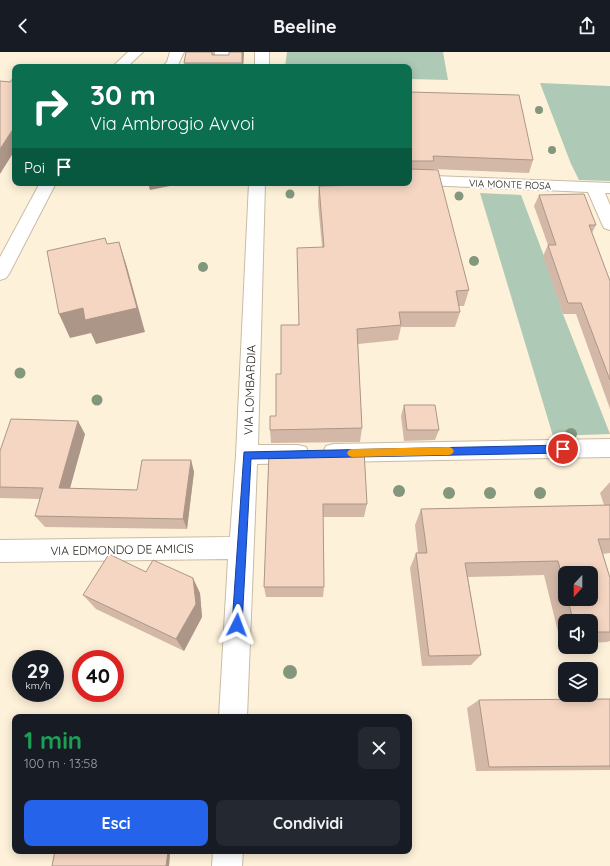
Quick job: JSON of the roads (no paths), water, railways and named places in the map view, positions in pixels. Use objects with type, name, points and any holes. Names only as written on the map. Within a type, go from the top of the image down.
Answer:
[{"type":"street","points":[[122,64],[136,52]]},
{"type":"street","points":[[173,64],[177,52]]},
{"type":"street","points":[[222,52],[222,64]]},
{"type":"street","points":[[262,52],[262,64]]},
{"type":"street","name":"VIA MONTE ROSA","points":[[412,180],[610,188]]},
{"type":"street","points":[[0,274],[46,186]]},
{"type":"street","name":"VIA LOMBARDIA","points":[[233,714],[247,455],[257,186]]},
{"type":"street","points":[[594,187],[610,224]]},
{"type":"street","points":[[247,455],[610,448]]},
{"type":"street","name":"VIA EDMONDO DE AMICIS","points":[[1,552],[241,548]]},
{"type":"street","points":[[227,866],[228,854]]}]
